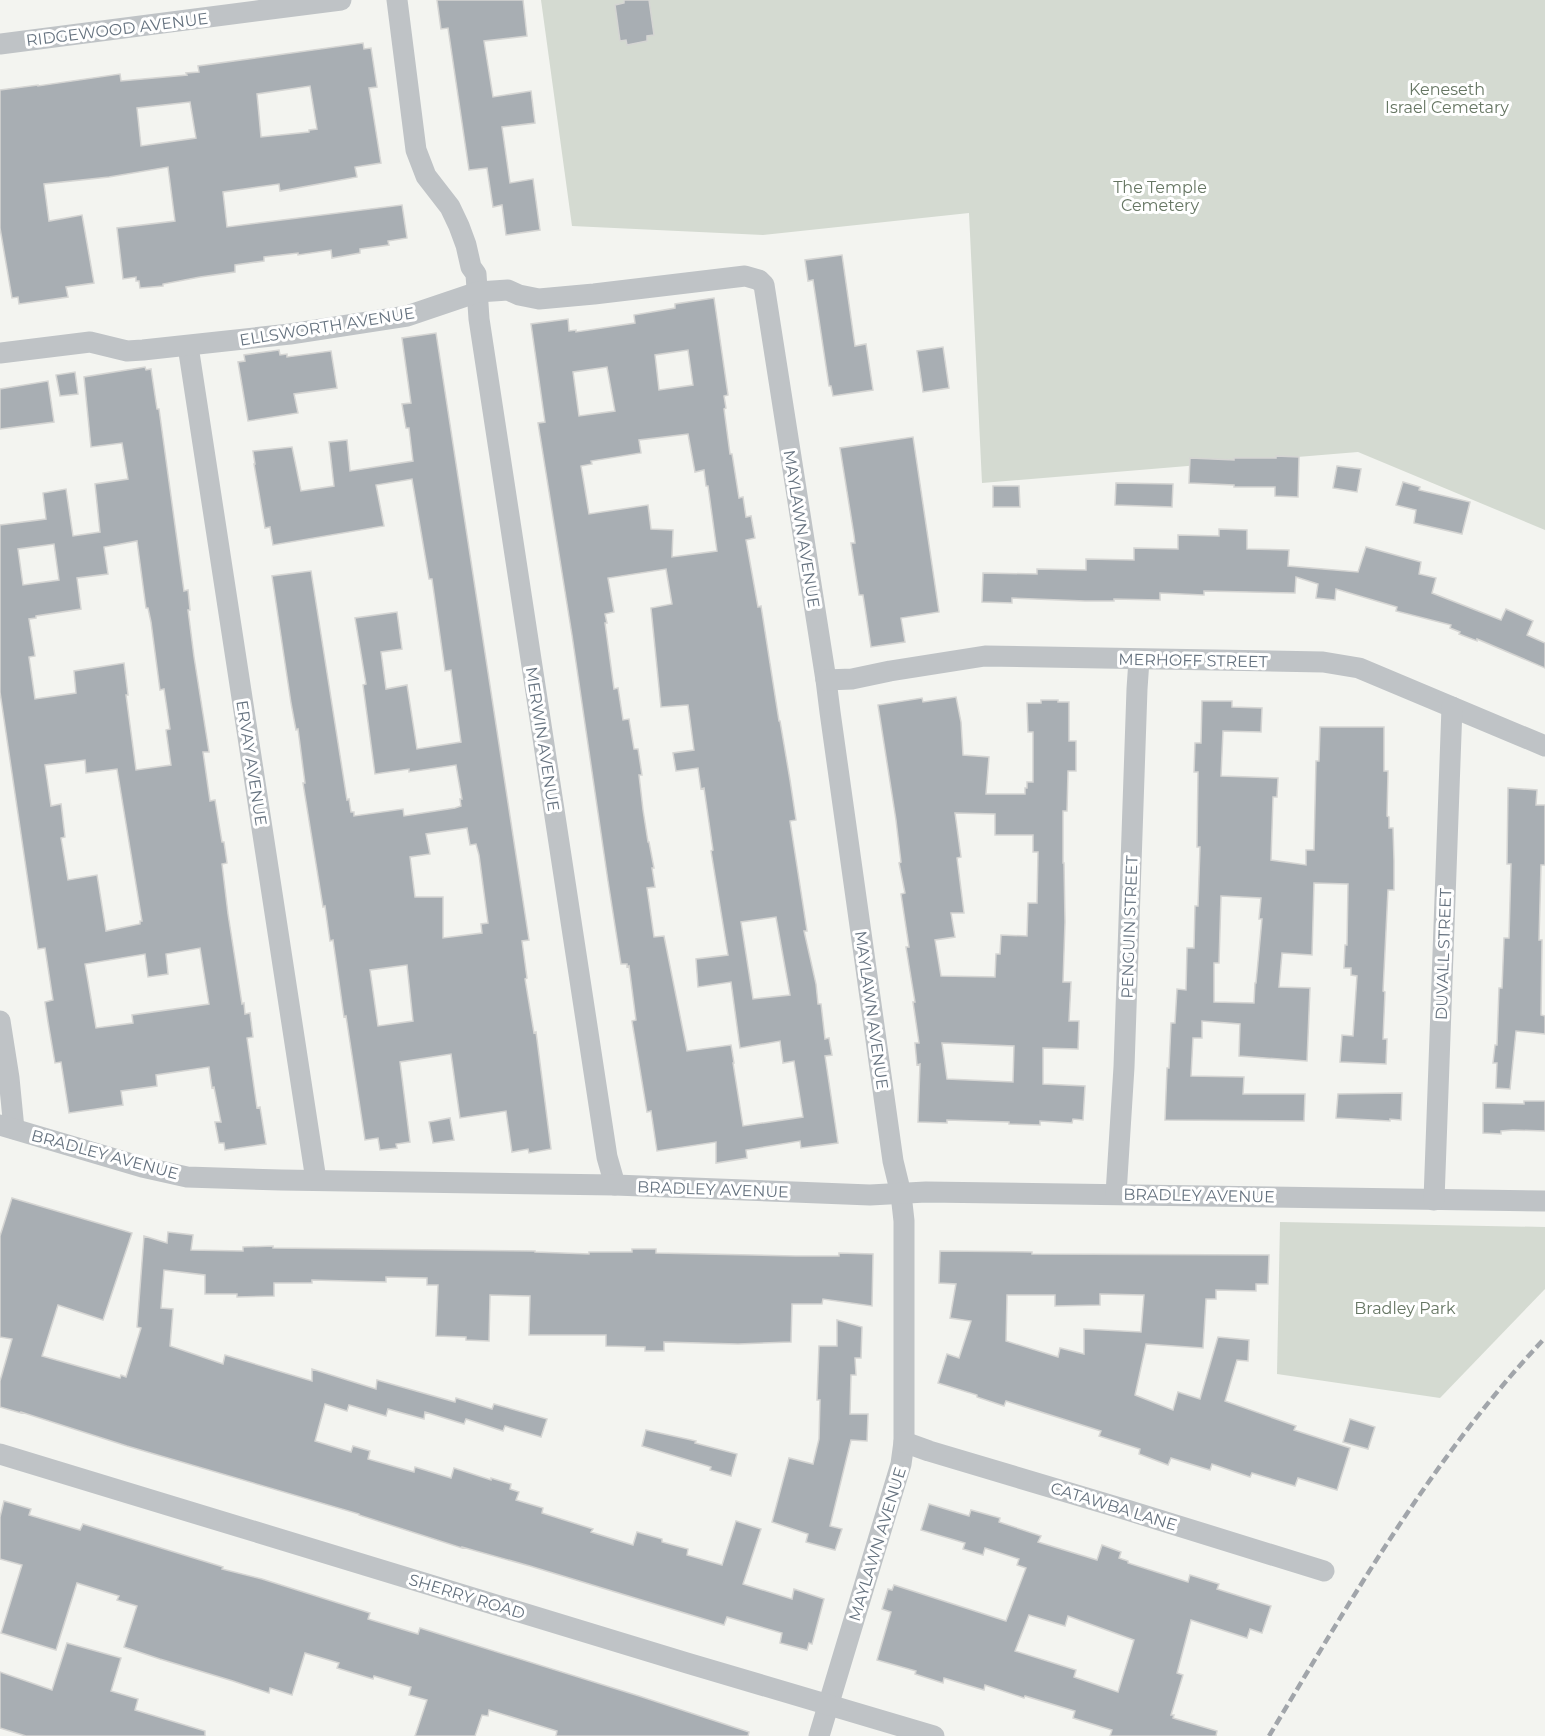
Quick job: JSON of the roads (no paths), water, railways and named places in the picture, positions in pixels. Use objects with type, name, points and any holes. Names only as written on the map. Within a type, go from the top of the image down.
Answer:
[{"type":"street","name":"RIDGEWOOD AVENUE","points":[[0,44],[341,0]]},
{"type":"street","name":"MERWIN AVENUE","points":[[397,0],[416,150],[426,176],[450,207],[466,245],[471,267],[476,274],[479,318],[605,1145],[615,1185]]},
{"type":"street","name":"ELLSWORTH AVENUE","points":[[0,353],[90,342],[127,351],[291,334],[407,316],[478,292],[508,290],[539,299],[745,276],[759,280]]},
{"type":"street","name":"MAYLAWN AVENUE","points":[[759,280],[764,285],[826,680],[893,1161],[901,1194],[904,1221],[904,1442],[901,1464],[819,1736]]},
{"type":"street","name":"ERVAY AVENUE","points":[[188,346],[316,1180]]},
{"type":"street","name":"MERHOFF STREET","points":[[826,680],[852,679],[985,656],[1323,662],[1359,668],[1545,746]]},
{"type":"street","name":"PENGUIN STREET","points":[[1116,1194],[1124,1066],[1139,660]]},
{"type":"street","name":"DUVALL STREET","points":[[1434,1200],[1452,707]]},
{"type":"street","points":[[0,1021],[9,1078],[7,1127]]},
{"type":"street","name":"BRADLEY AVENUE","points":[[7,1127],[142,1167],[187,1177],[615,1185],[858,1194],[927,1192],[1545,1201]]},
{"type":"street","name":"CATAWBA LANE","points":[[904,1442],[1324,1571]]},
{"type":"street","name":"SHERRY ROAD","points":[[0,1454],[687,1664],[934,1736]]},
{"type":"railway","points":[[1269,1736],[1396,1529],[1467,1430],[1545,1338]]},
{"type":"park label","name":"Keneseth Israel Cemetary","points":[[1447,98]]},
{"type":"park label","name":"The Temple Cemetery","points":[[1160,196]]},
{"type":"park label","name":"Bradley Park","points":[[1405,1308]]}]
